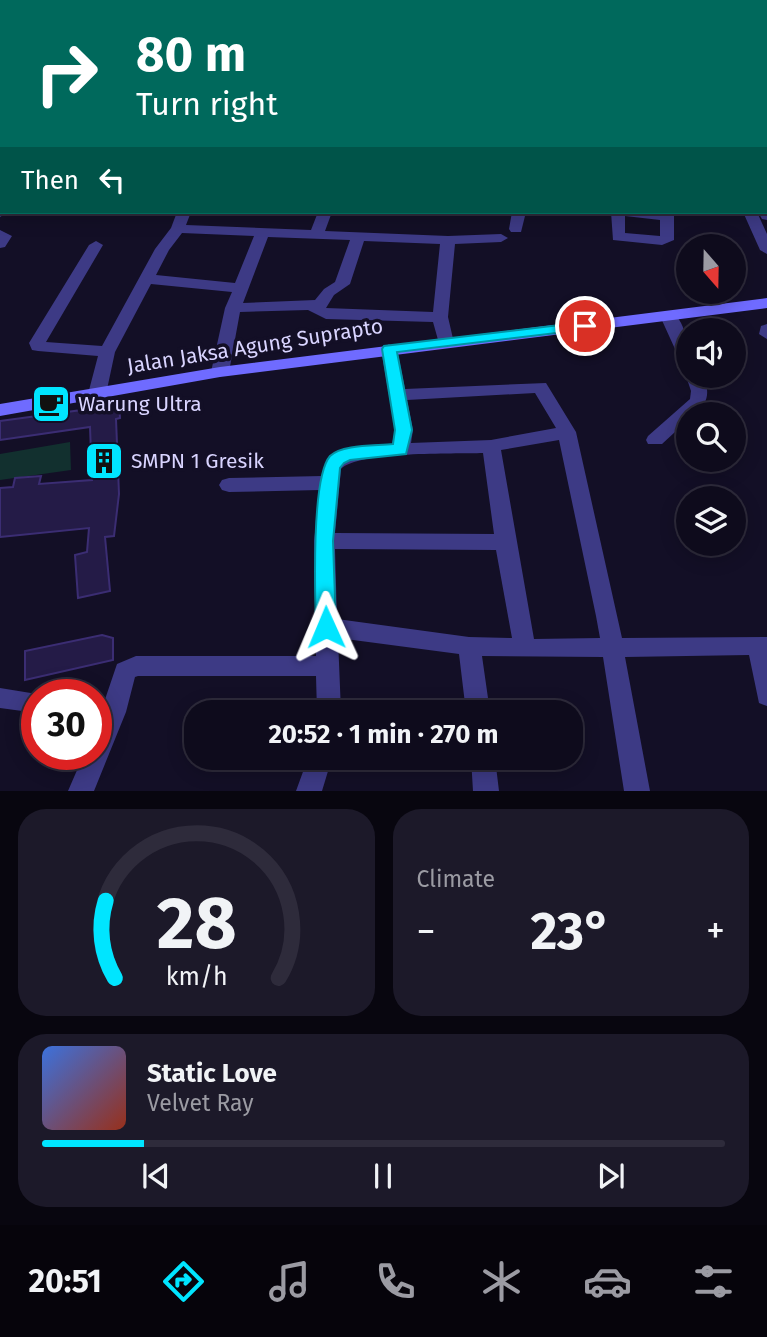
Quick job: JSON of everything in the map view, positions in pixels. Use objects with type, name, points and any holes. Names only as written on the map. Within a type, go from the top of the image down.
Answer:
[{"type":"main road","name":"Jalan Jaksa Agung Suprapto","points":[[0,410],[220,372],[767,303]]},
{"type":"street","points":[[97,394],[107,352],[162,248],[178,229],[183,214]]},
{"type":"street","points":[[316,235],[324,214]]},
{"type":"street","points":[[516,229],[519,214]]},
{"type":"street","points":[[618,214],[618,237],[662,241],[667,240],[667,214]]},
{"type":"street","points":[[751,214],[767,250]]},
{"type":"street","points":[[178,229],[448,240],[500,239]]},
{"type":"street","points":[[220,372],[239,288],[263,232]]},
{"type":"street","points":[[0,234],[5,236],[0,244]]},
{"type":"street","points":[[233,308],[320,305],[328,292],[342,284],[358,236]]},
{"type":"street","points":[[446,343],[440,317],[448,240]]},
{"type":"street","points":[[96,245],[37,343],[38,346],[107,352]]},
{"type":"street","points":[[147,279],[239,288]]},
{"type":"street","points":[[310,305],[326,314],[440,317]]},
{"type":"street","points":[[668,316],[676,333]]},
{"type":"street","points":[[389,349],[404,430],[400,450]]},
{"type":"street","points":[[397,395],[540,387],[567,432],[612,647],[638,791]]},
{"type":"street","points":[[655,440],[698,401],[699,388]]},
{"type":"street","points":[[328,700],[324,541],[332,468],[337,459],[348,455],[400,450],[491,446],[567,432]]},
{"type":"street","points":[[491,446],[505,542],[525,648]]},
{"type":"street","points":[[229,485],[330,483]]},
{"type":"street","points":[[324,541],[505,542]]},
{"type":"street","points":[[326,627],[468,646],[763,646],[767,696]]},
{"type":"street","points":[[468,646],[476,700]]},
{"type":"street","points":[[112,697],[125,671],[136,666],[326,666]]},
{"type":"street","points":[[0,698],[21,701]]},
{"type":"street","points":[[81,791],[87,770]]},
{"type":"street","points":[[309,791],[316,770]]},
{"type":"street","points":[[483,770],[486,791]]},
{"type":"green space","points":[[70,442],[71,470],[0,480],[0,454]]},
{"type":"building","points":[[119,405],[120,418],[116,419],[119,494],[114,536],[105,537],[110,591],[78,598],[75,555],[87,552],[89,528],[0,537],[0,488],[13,487],[15,478],[41,476],[39,484],[92,480],[90,427],[0,440],[0,421]]},
{"type":"building","points":[[102,635],[113,638],[113,660],[29,679],[25,679],[25,651]]},
{"type":"place","name":"Warung Ultra","points":[[51,404]]},
{"type":"place","name":"SMPN 1 Gresik","points":[[104,461]]},
{"type":"route","points":[[326,627],[324,541],[332,468],[337,459],[348,455],[400,450],[404,430],[389,349],[585,326]]}]
